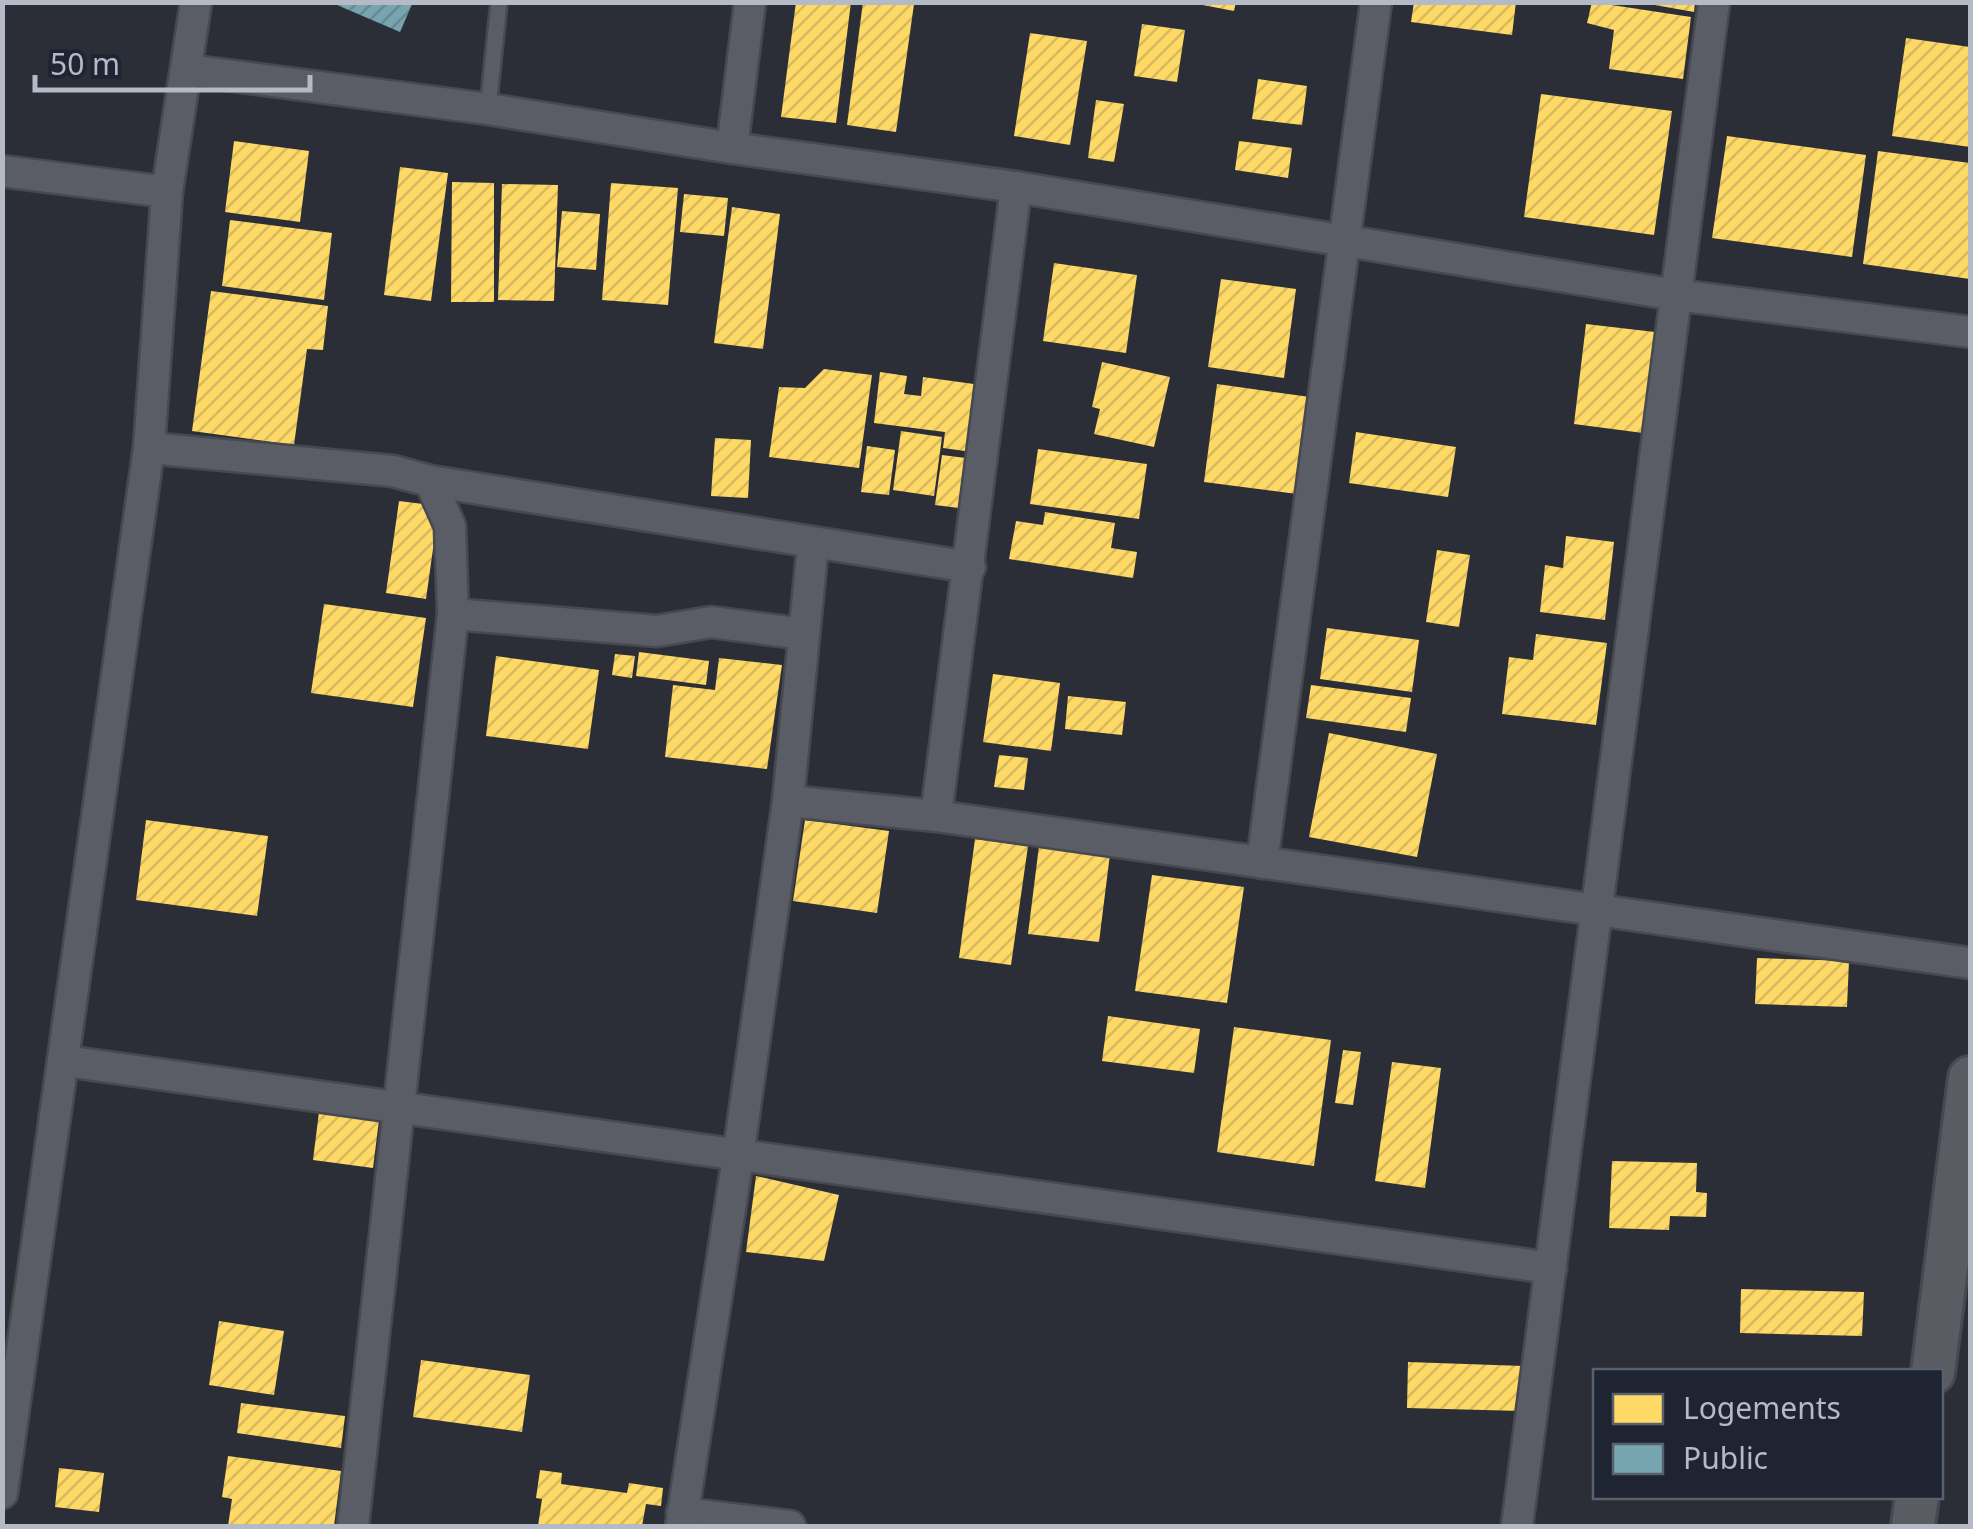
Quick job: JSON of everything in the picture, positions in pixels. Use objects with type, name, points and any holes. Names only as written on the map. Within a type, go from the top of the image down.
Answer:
[{"type":"main road","points":[[1934,1369],[1960,1239],[1970,1078]]},
{"type":"main road","points":[[1913,1526],[1917,1499]]},
{"type":"street","points":[[2,1494],[150,448],[167,192],[196,2]]},
{"type":"street","points":[[732,148],[750,2]]},
{"type":"street","points":[[1262,863],[1376,2]]},
{"type":"street","points":[[1516,1526],[1714,2]]},
{"type":"street","points":[[187,70],[488,109],[1016,187],[1676,295],[1970,332]]},
{"type":"street","points":[[2,171],[167,192]]},
{"type":"street","points":[[936,816],[1016,187]]},
{"type":"street","points":[[150,448],[393,471],[430,482],[970,568]]},
{"type":"street","points":[[353,1526],[453,614],[450,526],[430,482]]},
{"type":"street","points":[[790,1526],[681,1520],[788,801],[813,544]]},
{"type":"street","points":[[453,614],[657,631],[711,622],[804,634]]},
{"type":"street","points":[[788,801],[936,816],[1970,963]]},
{"type":"street","points":[[65,1062],[1550,1268]]},
{"type":"lane","points":[[488,109],[499,2]]},
{"type":"building: Logements","points":[[796,2],[851,2],[836,123],[781,117]]},
{"type":"building: Logements","points":[[863,2],[914,4],[896,132],[847,125]]},
{"type":"building: Logements","points":[[1187,2],[1236,2],[1234,11]]},
{"type":"building: Logements","points":[[1414,2],[1516,2],[1512,35],[1411,22]]},
{"type":"building: Logements","points":[[1592,2],[1691,17],[1683,79],[1609,69],[1614,30],[1587,23]]},
{"type":"building: Logements","points":[[1638,2],[1695,2],[1694,12]]},
{"type":"building: Logements","points":[[1142,24],[1185,30],[1177,82],[1134,76]]},
{"type":"building: Logements","points":[[1030,33],[1087,41],[1070,145],[1014,136]]},
{"type":"building: Logements","points":[[1906,38],[1970,47],[1970,147],[1892,136]]},
{"type":"building: Logements","points":[[1258,79],[1307,86],[1302,125],[1252,119]]},
{"type":"building: Logements","points":[[1541,94],[1672,111],[1654,235],[1524,217]]},
{"type":"building: Logements","points":[[1096,100],[1124,104],[1114,162],[1088,158]]},
{"type":"building: Logements","points":[[1727,136],[1866,155],[1852,257],[1712,238]]},
{"type":"building: Logements","points":[[234,141],[309,151],[300,222],[225,212]]},
{"type":"building: Logements","points":[[1239,141],[1292,148],[1288,178],[1235,170]]},
{"type":"building: Logements","points":[[1878,151],[1970,163],[1970,279],[1863,264]]},
{"type":"building: Logements","points":[[400,167],[448,173],[431,301],[384,295]]},
{"type":"building: Logements","points":[[452,182],[494,183],[494,302],[451,302]]},
{"type":"building: Logements","points":[[611,183],[678,188],[668,305],[602,300]]},
{"type":"building: Logements","points":[[502,184],[558,185],[554,301],[498,300]]},
{"type":"building: Logements","points":[[684,194],[728,198],[724,236],[680,232]]},
{"type":"building: Logements","points":[[732,207],[780,214],[763,349],[714,343]]},
{"type":"building: Logements","points":[[562,211],[600,214],[596,270],[557,267]]},
{"type":"building: Logements","points":[[230,220],[332,233],[324,300],[222,286]]},
{"type":"building: Logements","points":[[1054,263],[1137,275],[1126,353],[1043,341]]},
{"type":"building: Logements","points":[[1221,279],[1296,289],[1284,378],[1208,367]]},
{"type":"building: Logements","points":[[211,291],[328,306],[323,350],[307,349],[294,445],[192,431]]},
{"type":"building: Logements","points":[[1586,324],[1655,332],[1643,433],[1574,424]]},
{"type":"building: Logements","points":[[1102,362],[1170,377],[1154,447],[1094,434],[1100,409],[1092,407]]},
{"type":"building: Logements","points":[[824,369],[872,375],[859,468],[769,457],[779,387],[805,388]]},
{"type":"building: Logements","points":[[880,372],[907,376],[904,394],[921,396],[923,377],[981,385],[972,452],[943,448],[945,432],[874,423]]},
{"type":"building: Logements","points":[[1217,384],[1310,397],[1297,494],[1204,482]]},
{"type":"building: Logements","points":[[901,431],[942,437],[934,496],[893,490]]},
{"type":"building: Logements","points":[[1356,432],[1456,447],[1448,497],[1349,483]]},
{"type":"building: Logements","points":[[715,438],[751,440],[748,498],[711,496]]},
{"type":"building: Logements","points":[[867,446],[895,450],[889,495],[861,492]]},
{"type":"building: Logements","points":[[1038,449],[1147,464],[1139,519],[1030,504]]},
{"type":"building: Logements","points":[[942,455],[966,458],[959,508],[935,505]]},
{"type":"building: Logements","points":[[399,501],[439,506],[426,599],[386,593]]},
{"type":"building: Logements","points":[[1045,512],[1115,523],[1111,548],[1137,552],[1133,578],[1009,559],[1016,521],[1043,525]]},
{"type":"building: Logements","points":[[1566,536],[1614,542],[1605,620],[1540,612],[1545,565],[1563,568]]},
{"type":"building: Logements","points":[[1437,550],[1470,555],[1459,627],[1426,622]]},
{"type":"building: Logements","points":[[324,604],[426,618],[413,707],[311,693]]},
{"type":"building: Logements","points":[[1327,628],[1419,640],[1412,692],[1320,679]]},
{"type":"building: Logements","points":[[1536,634],[1607,643],[1596,725],[1502,714],[1509,657],[1533,660]]},
{"type":"building: Logements","points":[[639,652],[709,661],[706,685],[636,676]]},
{"type":"building: Logements","points":[[615,654],[635,656],[632,678],[612,675]]},
{"type":"building: Logements","points":[[496,656],[599,670],[588,749],[486,736]]},
{"type":"building: Logements","points":[[719,658],[782,665],[767,769],[665,757],[673,685],[715,690]]},
{"type":"building: Logements","points":[[993,674],[1060,683],[1051,751],[983,742]]},
{"type":"building: Logements","points":[[1311,685],[1411,698],[1406,732],[1306,718]]},
{"type":"building: Logements","points":[[1068,696],[1126,702],[1122,735],[1065,729]]},
{"type":"building: Logements","points":[[1329,733],[1437,754],[1417,857],[1309,837]]},
{"type":"building: Logements","points":[[999,755],[1028,758],[1024,790],[994,787]]},
{"type":"building: Logements","points":[[146,820],[268,836],[257,916],[136,900]]},
{"type":"building: Logements","points":[[805,820],[889,831],[877,913],[793,901]]},
{"type":"building: Logements","points":[[1040,838],[1111,846],[1099,942],[1028,934]]},
{"type":"building: Logements","points":[[975,839],[1028,846],[1011,965],[959,958]]},
{"type":"building: Logements","points":[[1152,875],[1244,887],[1227,1003],[1135,991]]},
{"type":"building: Logements","points":[[1757,958],[1849,961],[1847,1007],[1755,1004]]},
{"type":"building: Logements","points":[[1108,1016],[1200,1029],[1194,1073],[1102,1061]]},
{"type":"building: Logements","points":[[1234,1027],[1331,1040],[1314,1166],[1217,1152]]},
{"type":"building: Logements","points":[[1343,1050],[1361,1052],[1353,1105],[1335,1103]]},
{"type":"building: Logements","points":[[1392,1062],[1441,1068],[1425,1188],[1375,1181]]},
{"type":"building: Logements","points":[[319,1112],[379,1120],[373,1168],[313,1160]]},
{"type":"building: Logements","points":[[1612,1161],[1697,1163],[1696,1192],[1707,1193],[1706,1217],[1670,1216],[1669,1230],[1609,1228]]},
{"type":"building: Logements","points":[[756,1176],[839,1195],[824,1261],[746,1252]]},
{"type":"building: Logements","points":[[1741,1289],[1864,1292],[1862,1336],[1740,1333]]},
{"type":"building: Logements","points":[[219,1321],[284,1331],[274,1395],[209,1385]]},
{"type":"building: Logements","points":[[421,1360],[530,1375],[522,1432],[413,1417]]},
{"type":"building: Logements","points":[[1408,1362],[1523,1366],[1521,1411],[1407,1408]]},
{"type":"building: Logements","points":[[241,1403],[345,1416],[341,1448],[237,1433]]},
{"type":"building: Logements","points":[[228,1456],[341,1471],[334,1526],[228,1526],[232,1499],[222,1497]]},
{"type":"building: Logements","points":[[59,1468],[104,1473],[99,1512],[55,1507]]},
{"type":"building: Logements","points":[[540,1470],[562,1473],[561,1484],[627,1493],[629,1483],[663,1488],[661,1506],[646,1504],[642,1526],[538,1526],[542,1499],[536,1498]]},
{"type":"building: Public","points":[[330,2],[413,2],[400,32]]}]
